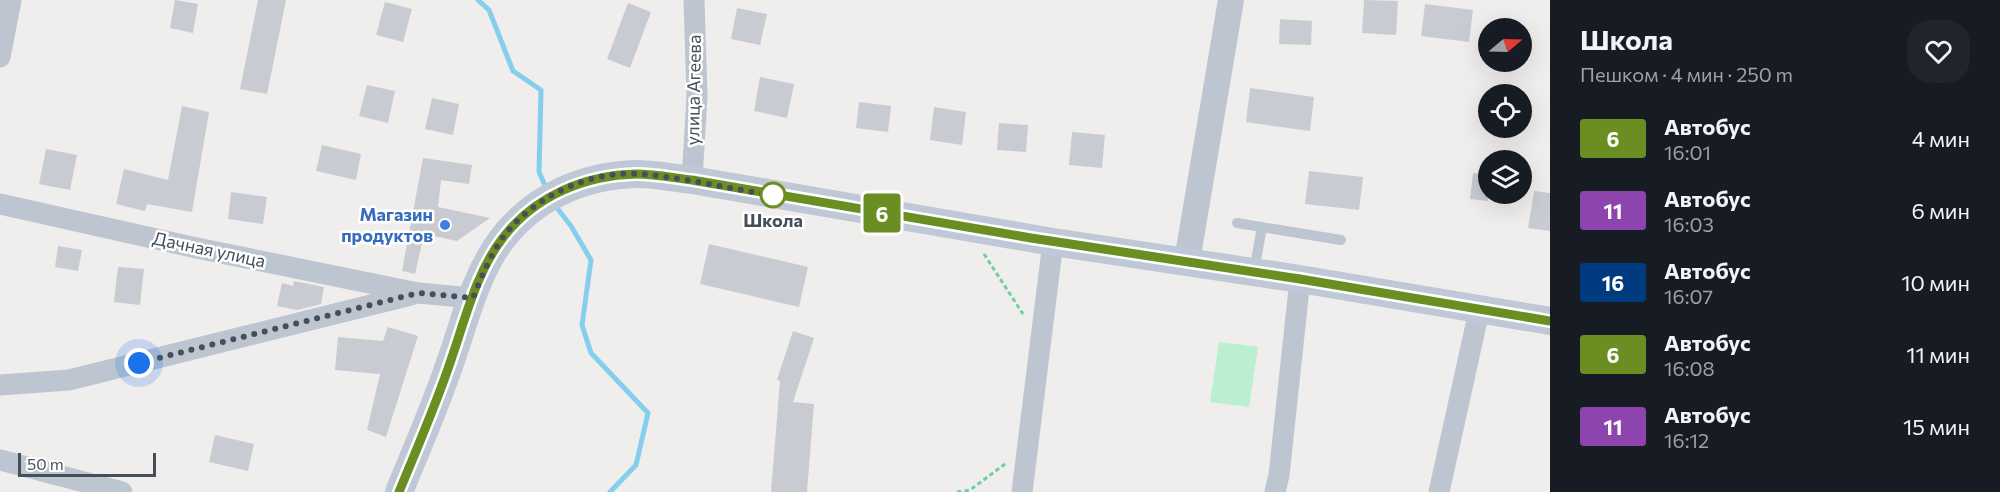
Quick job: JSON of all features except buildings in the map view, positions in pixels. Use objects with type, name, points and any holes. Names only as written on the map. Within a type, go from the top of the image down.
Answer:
[{"type":"main road","points":[[399,492],[450,364],[473,298],[486,267],[502,239],[549,196],[582,182],[601,177],[638,174],[692,180],[966,228],[1187,261],[1550,321]]},
{"type":"street","points":[[0,57],[11,0]]},
{"type":"street","name":"улица Агеева","points":[[692,180],[697,96],[694,0]]},
{"type":"street","points":[[1187,261],[1231,0]]},
{"type":"street","name":"Дачная улица","points":[[0,204],[192,248],[418,293]]},
{"type":"street","points":[[1022,492],[1053,242]]},
{"type":"street","points":[[1275,492],[1279,475],[1300,279]]},
{"type":"street","points":[[0,385],[69,380],[418,293],[473,298]]},
{"type":"street","points":[[1439,492],[1479,310]]},
{"type":"street","points":[[0,460],[122,492]]},
{"type":"lane","points":[[1237,223],[1341,240]]},
{"type":"lane","points":[[1254,272],[1262,227]]},
{"type":"path","points":[[966,228],[1041,340]]},
{"type":"path","points":[[957,492],[970,490],[1028,446]]},
{"type":"green space","points":[[1219,342],[1258,347],[1249,407],[1210,402]]},
{"type":"waterway","points":[[478,0],[489,10],[513,71],[541,90],[539,172],[547,190]]},
{"type":"waterway","points":[[554,204],[571,226],[591,260],[582,325],[591,353],[648,413],[636,465],[610,492]]},
{"type":"bus line","name":"6","points":[[399,492],[450,364],[473,298],[486,267],[502,239],[549,196],[582,182],[601,177],[638,174],[692,180],[1031,238],[1300,279],[1550,321]]},
{"type":"place","name":"Школа","points":[[773,195]]},
{"type":"place","name":"Магазин продуктов","points":[[445,225]]},
{"type":"route","points":[[139,363],[418,293],[473,298],[486,267],[502,239],[549,196],[582,182],[601,177],[638,174],[692,180],[773,195]]}]
